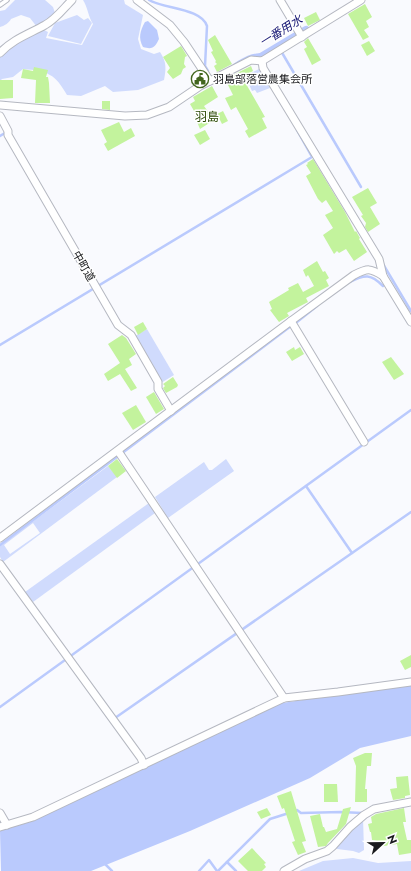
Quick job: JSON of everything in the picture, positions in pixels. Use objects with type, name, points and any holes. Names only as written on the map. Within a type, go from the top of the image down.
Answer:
[{"type":"street","points":[[0,53],[7,46],[46,25],[72,0]]},
{"type":"street","points":[[137,0],[170,25],[184,42],[209,80]]},
{"type":"street","points":[[280,0],[301,34]]},
{"type":"street","points":[[262,61],[301,34],[361,0]]},
{"type":"street","points":[[0,105],[125,116],[147,115],[169,108],[209,80],[251,60],[256,59],[262,61]]},
{"type":"street","points":[[262,61],[263,68],[379,259],[383,276],[411,322]]},
{"type":"street","name":"中町道","points":[[0,116],[8,131],[8,135],[118,325],[131,335],[158,382],[158,389],[171,411]]},
{"type":"street","points":[[0,538],[120,453],[171,411],[354,275],[366,269],[373,270],[383,276]]},
{"type":"street","points":[[291,321],[364,442]]},
{"type":"street","points":[[120,453],[284,698]]},
{"type":"street","points":[[0,564],[141,758],[144,765]]},
{"type":"street","points":[[0,813],[3,826],[33,817],[284,698],[411,682]]},
{"type":"street","points":[[284,871],[305,859],[322,853],[333,846],[350,827],[374,809],[411,802]]},
{"type":"lane","points":[[0,5],[7,0]]},
{"type":"shaded area","points":[[15,0],[45,0],[53,7],[55,13],[45,24],[37,27],[30,18],[21,15],[11,19],[9,22],[0,27],[0,11],[5,10]]},
{"type":"shaded area","points":[[83,0],[124,0],[125,4],[143,15],[138,39],[141,49],[154,54],[160,52],[164,59],[165,66],[164,80],[138,90],[113,92],[105,86],[81,96],[67,95],[59,82],[50,75],[39,71],[23,69],[13,77],[2,79],[0,81],[0,56],[11,47],[42,29],[48,32],[46,38],[82,45],[93,24]]},
{"type":"shaded area","points":[[77,15],[84,20],[88,18],[92,23],[81,44],[48,36],[55,23]]},
{"type":"shaded area","points":[[148,21],[157,30],[159,39],[155,46],[151,48],[143,47],[140,38],[143,25]]},
{"type":"shaded area","points":[[259,69],[270,88],[257,93],[255,90],[252,91],[245,76]]},
{"type":"shaded area","points":[[147,329],[174,375],[161,383],[135,336]]},
{"type":"shaded area","points":[[226,459],[234,471],[168,518],[155,497],[204,462],[209,470],[212,470]]},
{"type":"shaded area","points":[[108,466],[117,477],[3,562],[0,557],[0,546]],"holes":[[[33,523],[40,533],[10,554],[4,545]]]},
{"type":"shaded area","points":[[149,503],[155,513],[33,602],[25,592]]},
{"type":"shaded area","points":[[411,684],[411,736],[360,748],[310,778],[190,831],[91,871],[1,871],[0,831],[30,822],[282,703]]},
{"type":"shaded area","points":[[363,818],[364,850],[359,853],[337,849],[336,847]]},
{"type":"shaded area","points":[[353,858],[378,863],[411,861],[411,871],[299,871],[323,861]]},
{"type":"building","points":[[365,4],[372,17],[366,21],[369,27],[364,30],[369,37],[363,40],[348,14]]},
{"type":"building","points":[[316,12],[320,20],[308,26],[304,18]]},
{"type":"building","points":[[215,35],[232,64],[217,72],[214,66],[217,64],[211,52],[213,51],[208,40]]},
{"type":"building","points":[[308,38],[321,60],[312,65],[304,49],[307,47],[304,42]]},
{"type":"building","points":[[369,41],[375,51],[367,56],[361,45]]},
{"type":"building","points":[[181,46],[187,56],[185,57],[184,64],[186,67],[183,69],[181,74],[173,79],[167,72],[170,68],[163,57]]},
{"type":"building","points":[[251,66],[253,71],[242,77],[265,117],[262,118],[267,128],[249,138],[245,131],[248,129],[236,107],[231,110],[225,98],[233,95],[225,79]]},
{"type":"building","points":[[34,67],[48,70],[46,77],[48,77],[49,83],[50,103],[35,103],[36,80],[21,78],[23,69],[33,71]]},
{"type":"building","points":[[0,80],[13,80],[13,98],[0,99]]},
{"type":"building","points":[[212,86],[218,97],[204,106],[214,120],[200,129],[195,117],[197,116],[190,104],[195,101],[193,97]]},
{"type":"building","points":[[102,101],[110,101],[110,110],[102,109]]},
{"type":"building","points":[[223,111],[228,121],[222,124],[217,114]]},
{"type":"building","points":[[119,122],[124,132],[131,128],[135,136],[108,151],[104,144],[107,142],[101,130]]},
{"type":"building","points":[[205,130],[210,139],[200,145],[194,135]]},
{"type":"building","points":[[313,159],[367,252],[354,261],[346,249],[339,253],[337,251],[334,254],[323,235],[333,228],[325,215],[333,211],[326,200],[322,203],[318,199],[306,176],[311,173],[306,165]]},
{"type":"building","points":[[368,188],[377,203],[370,207],[380,224],[368,232],[365,227],[366,223],[361,216],[363,215],[352,197]]},
{"type":"building","points":[[317,261],[323,272],[325,271],[329,278],[326,280],[329,286],[306,298],[308,302],[287,313],[289,316],[279,322],[270,310],[272,309],[269,302],[289,290],[288,288],[298,283],[303,292],[314,286],[308,275],[306,277],[303,270]]},
{"type":"building","points":[[143,322],[147,329],[138,335],[134,327]]},
{"type":"building","points":[[122,335],[126,338],[136,354],[129,359],[132,365],[125,369],[137,388],[131,391],[120,374],[108,381],[104,374],[120,363],[108,344]]},
{"type":"building","points":[[294,347],[295,350],[300,347],[304,354],[292,361],[286,352]]},
{"type":"building","points":[[391,357],[404,374],[394,380],[382,362]]},
{"type":"building","points":[[173,377],[178,385],[166,393],[163,388],[165,386],[163,384]]},
{"type":"building","points":[[154,392],[164,409],[156,414],[146,397]]},
{"type":"building","points":[[136,405],[146,422],[133,430],[122,413]]},
{"type":"building","points":[[117,459],[126,471],[117,478],[108,466]]},
{"type":"building","points":[[411,655],[411,667],[405,670],[400,661]]},
{"type":"building","points":[[365,753],[372,753],[371,766],[367,766],[365,789],[367,789],[367,802],[355,802],[356,766],[353,758]]},
{"type":"building","points":[[408,776],[410,795],[405,796],[405,798],[393,800],[390,789],[397,788],[396,777]]},
{"type":"building","points":[[324,784],[337,784],[338,802],[324,802]]},
{"type":"building","points":[[291,791],[306,841],[302,842],[306,852],[298,855],[292,842],[295,841],[284,808],[282,809],[277,796]]},
{"type":"building","points":[[351,807],[346,824],[326,846],[318,847],[310,816],[320,814],[323,827],[326,832],[337,829],[343,809]]},
{"type":"building","points":[[267,808],[271,815],[261,819],[257,812]]},
{"type":"building","points":[[404,808],[406,822],[403,822],[407,840],[411,840],[411,853],[399,855],[397,844],[378,847],[377,841],[372,840],[368,824],[372,823],[371,817],[376,814]]},
{"type":"building","points":[[252,848],[266,863],[264,864],[266,867],[262,871],[248,871],[238,861]]},
{"type":"waterway","points":[[149,0],[190,12],[203,20],[207,26],[205,66],[208,71]]},
{"type":"waterway","name":"一番用水","points":[[261,57],[306,30]]},
{"type":"waterway","points":[[281,51],[361,187]]},
{"type":"waterway","points":[[234,65],[252,56],[263,55]]},
{"type":"waterway","points":[[0,345],[312,157],[297,130]]},
{"type":"waterway","points":[[0,136],[5,133]]},
{"type":"waterway","points":[[383,264],[411,311]]},
{"type":"waterway","points":[[350,282],[368,276],[375,279],[383,286]]},
{"type":"waterway","points":[[297,322],[317,306]]},
{"type":"waterway","points":[[0,545],[291,326]]},
{"type":"waterway","points":[[0,707],[411,410]]},
{"type":"waterway","points":[[306,486],[352,553]]},
{"type":"waterway","points":[[115,718],[411,512]]},
{"type":"waterway","points":[[294,811],[297,810],[301,813],[362,813]]},
{"type":"waterway","points":[[218,871],[270,819],[289,813]]},
{"type":"waterway","points":[[199,871],[209,860],[217,871]]},
{"type":"waterway","points":[[227,862],[236,871]]},
{"type":"waterway","points":[[104,863],[112,871]]},
{"type":"place","name":"羽島部落営農集会所","points":[[200,79]]},
{"type":"district","name":"羽島","points":[[207,117]]}]
